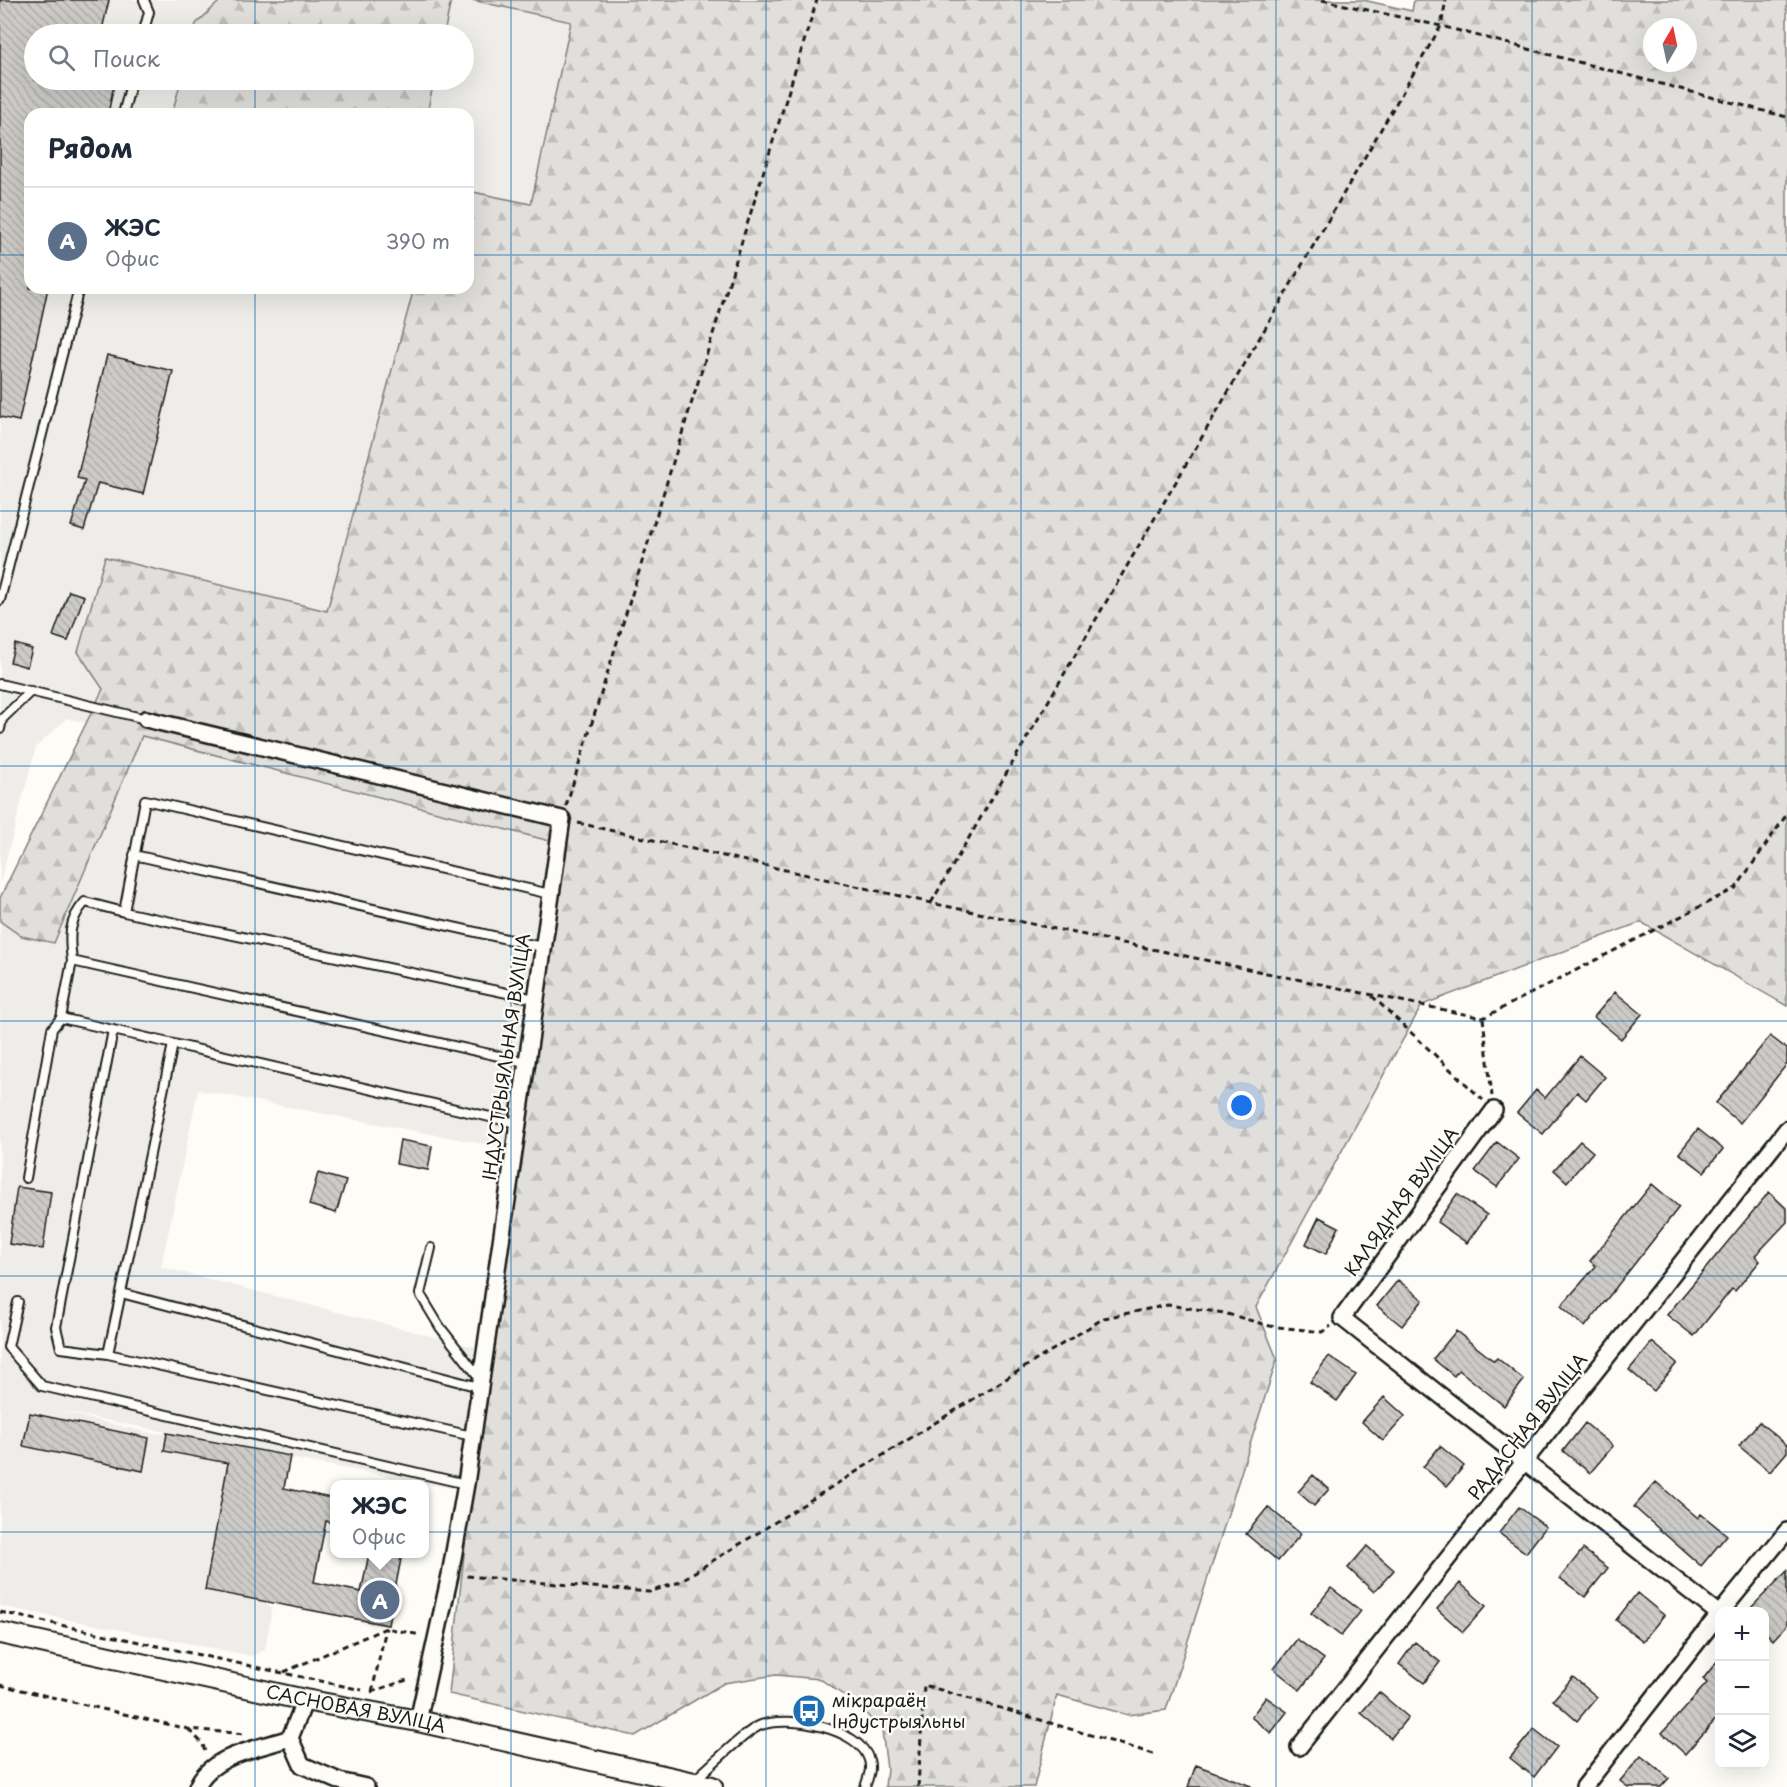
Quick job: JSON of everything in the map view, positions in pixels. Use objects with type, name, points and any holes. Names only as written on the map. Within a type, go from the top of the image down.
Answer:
[{"type":"street","points":[[146,719],[562,819]]},
{"type":"street","name":"ІНДУСТРЫЯЛЬНАЯ ВУЛІЦА","points":[[418,1721],[450,1575],[466,1484],[516,1123],[562,819]]},
{"type":"street","name":"КАЛЯДНАЯ ВУЛІЦА","points":[[1342,1318],[1494,1110]]},
{"type":"street","name":"РАДАСНАЯ ВУЛІЦА","points":[[1299,1747],[1787,1129]]},
{"type":"street","points":[[1342,1318],[1715,1609]]},
{"type":"street","points":[[1725,1607],[1787,1531]]},
{"type":"street","points":[[1584,1787],[1715,1619]]},
{"type":"street","name":"САСНОВАЯ ВУЛІЦА","points":[[0,1633],[305,1700],[418,1721],[706,1786]]},
{"type":"street","points":[[305,1700],[290,1738],[302,1765],[339,1781],[366,1787]]},
{"type":"street","points":[[197,1787],[221,1761],[290,1738]]},
{"type":"lane","points":[[144,0],[148,12],[145,24]]},
{"type":"lane","points":[[125,108],[129,90]]},
{"type":"lane","points":[[0,600],[77,294]]},
{"type":"lane","points":[[0,684],[146,719]]},
{"type":"lane","points":[[0,729],[2,719],[31,691]]},
{"type":"lane","points":[[124,912],[145,800],[550,894]]},
{"type":"lane","points":[[134,855],[543,947]]},
{"type":"lane","points":[[26,1178],[52,1029],[61,1018],[72,961],[69,936],[74,914],[85,902],[535,999]]},
{"type":"lane","points":[[72,961],[525,1062]]},
{"type":"lane","points":[[61,1018],[516,1123]]},
{"type":"lane","points":[[113,1030],[56,1326],[61,1348],[108,1354],[472,1436]]},
{"type":"lane","points":[[108,1354],[172,1044]]},
{"type":"lane","points":[[431,1248],[420,1294],[440,1327],[480,1383]]},
{"type":"lane","points":[[121,1293],[480,1383]]},
{"type":"lane","points":[[18,1302],[8,1347],[42,1386],[466,1484]]},
{"type":"lane","points":[[706,1786],[759,1725],[790,1722],[824,1728],[860,1744],[869,1758],[870,1769],[865,1787]]},
{"type":"path","points":[[817,0],[562,819],[931,903],[1483,1018],[1736,888],[1787,814]]},
{"type":"path","points":[[1322,0],[1441,26],[1787,117]]},
{"type":"path","points":[[931,903],[1441,26],[1446,0]]},
{"type":"path","points":[[1371,995],[1494,1110]]},
{"type":"path","points":[[1483,1018],[1494,1110]]},
{"type":"path","points":[[450,1575],[649,1592],[676,1583],[1104,1318],[1168,1305],[1224,1313],[1270,1326],[1322,1332],[1342,1318]]},
{"type":"path","points":[[0,1612],[372,1692],[413,1678],[427,1680]]},
{"type":"path","points":[[372,1692],[386,1628]]},
{"type":"path","points":[[282,1673],[386,1628],[436,1638]]},
{"type":"path","points":[[0,1685],[188,1729],[256,1735]]},
{"type":"path","points":[[918,1787],[924,1685],[1157,1755]]},
{"type":"path","points":[[188,1729],[203,1744],[208,1773]]},
{"type":"shaded area","points":[[0,0],[221,0],[196,24],[24,24],[24,90],[178,90],[174,108],[24,108],[24,294],[412,294],[327,611],[105,557],[142,736],[554,842],[516,1150],[198,1090],[161,1267],[486,1350],[473,1492],[429,1484],[429,1480],[408,1480],[256,1452],[290,1460],[264,1601],[272,1608],[265,1650],[252,1656],[0,1606],[0,921],[21,936],[54,942],[142,737],[67,718],[36,747],[0,883]],"holes":[[[50,1409],[166,1432],[154,1434]]]},
{"type":"shaded area","points":[[451,0],[472,0],[571,22],[531,204],[474,192],[474,108],[428,108],[432,90],[474,90],[474,24],[446,24]]},
{"type":"green space","points":[[221,0],[451,0],[446,24],[196,24]]},
{"type":"green space","points":[[472,0],[1363,0],[1412,11],[1414,0],[1787,0],[1787,1006],[1641,922],[1422,1005],[1256,1307],[1277,1359],[1166,1710],[1128,1715],[1057,1695],[1034,1787],[885,1787],[887,1768],[882,1731],[859,1706],[820,1679],[776,1675],[724,1683],[635,1736],[449,1694],[486,1350],[554,842],[142,736],[54,943],[21,936],[0,921],[0,898],[103,689],[78,652],[105,557],[327,611],[412,294],[474,294],[474,192],[531,204],[571,22]]},
{"type":"green space","points":[[178,90],[432,90],[428,108],[174,108]]},
{"type":"building","points":[[0,0],[109,0],[103,24],[24,24],[24,90],[113,90],[109,108],[24,108],[24,294],[47,294],[19,421],[0,417]]},
{"type":"building","points":[[107,355],[173,371],[143,494],[98,483],[84,530],[71,526],[85,480],[77,478]]},
{"type":"building","points":[[69,591],[84,596],[68,641],[53,636]]},
{"type":"building","points":[[15,644],[32,649],[27,667],[10,662]]},
{"type":"building","points":[[1615,992],[1642,1014],[1621,1039],[1594,1017]]},
{"type":"building","points":[[1770,1036],[1787,1049],[1787,1064],[1740,1123],[1716,1103]]},
{"type":"building","points":[[1580,1056],[1605,1077],[1586,1100],[1577,1092],[1543,1134],[1517,1113],[1536,1090],[1545,1098]]},
{"type":"building","points":[[1698,1129],[1723,1149],[1704,1172],[1679,1153]]},
{"type":"building","points":[[400,1140],[432,1146],[428,1170],[396,1164]]},
{"type":"building","points":[[1580,1141],[1593,1152],[1567,1182],[1554,1170]]},
{"type":"building","points":[[1497,1142],[1519,1159],[1497,1187],[1475,1171]]},
{"type":"building","points":[[318,1173],[346,1181],[336,1213],[309,1205]]},
{"type":"building","points":[[1652,1184],[1679,1207],[1585,1327],[1561,1306],[1596,1266],[1590,1261]]},
{"type":"building","points":[[17,1187],[51,1192],[43,1249],[9,1244]]},
{"type":"building","points":[[1769,1192],[1787,1209],[1787,1222],[1755,1256],[1760,1261],[1735,1291],[1732,1289],[1694,1336],[1667,1315]]},
{"type":"building","points":[[1457,1194],[1487,1215],[1467,1243],[1437,1222]]},
{"type":"building","points":[[1319,1217],[1339,1227],[1326,1254],[1306,1244]]},
{"type":"building","points":[[1398,1280],[1423,1300],[1402,1326],[1377,1306]]},
{"type":"building","points":[[1456,1331],[1494,1361],[1497,1358],[1524,1380],[1504,1406],[1459,1370],[1454,1376],[1433,1359]]},
{"type":"building","points":[[1652,1342],[1677,1363],[1654,1391],[1629,1370]]},
{"type":"building","points":[[1329,1356],[1356,1375],[1337,1401],[1310,1382]]},
{"type":"building","points":[[1384,1397],[1405,1416],[1383,1441],[1362,1422]]},
{"type":"building","points":[[30,1413],[149,1438],[143,1471],[23,1446]]},
{"type":"building","points":[[1759,1422],[1787,1445],[1787,1452],[1770,1472],[1739,1446]]},
{"type":"building","points":[[1585,1423],[1613,1446],[1590,1473],[1563,1451]]},
{"type":"building","points":[[167,1433],[290,1456],[284,1488],[330,1498],[330,1522],[326,1521],[314,1582],[361,1592],[368,1558],[401,1558],[388,1625],[205,1590],[228,1463],[164,1451]]},
{"type":"building","points":[[1440,1446],[1464,1466],[1447,1486],[1423,1467]]},
{"type":"building","points":[[1313,1475],[1329,1489],[1314,1506],[1298,1492]]},
{"type":"building","points":[[1656,1482],[1698,1518],[1701,1514],[1727,1535],[1701,1566],[1634,1507]]},
{"type":"building","points":[[1268,1507],[1301,1534],[1278,1561],[1246,1534]]},
{"type":"building","points":[[1519,1507],[1546,1527],[1526,1553],[1499,1533]]},
{"type":"building","points":[[1367,1546],[1394,1570],[1374,1592],[1348,1568]]},
{"type":"building","points":[[1583,1549],[1608,1568],[1585,1597],[1560,1578]]},
{"type":"building","points":[[1787,1571],[1787,1625],[1773,1640],[1769,1636],[1769,1607],[1752,1607]]},
{"type":"building","points":[[1460,1583],[1486,1606],[1463,1632],[1437,1609]]},
{"type":"building","points":[[1331,1588],[1361,1611],[1341,1636],[1311,1613]]},
{"type":"building","points":[[1637,1593],[1664,1615],[1643,1641],[1616,1620]]},
{"type":"building","points":[[1297,1639],[1324,1659],[1300,1690],[1274,1669]]},
{"type":"building","points":[[1415,1642],[1440,1662],[1424,1683],[1399,1664]]},
{"type":"building","points":[[1715,1664],[1715,1720],[1685,1754],[1662,1733],[1707,1683],[1703,1679]]},
{"type":"building","points":[[1573,1677],[1597,1697],[1577,1721],[1553,1700]]},
{"type":"building","points":[[1379,1692],[1408,1717],[1391,1738],[1361,1713]]},
{"type":"building","points":[[1266,1697],[1287,1712],[1271,1733],[1251,1717]]},
{"type":"building","points":[[1534,1729],[1557,1747],[1534,1777],[1510,1758]]},
{"type":"building","points":[[1641,1756],[1669,1778],[1661,1787],[1628,1787],[1620,1781]]},
{"type":"building","points":[[1196,1765],[1251,1786],[1251,1787],[1188,1787]]},
{"type":"place","name":"ЖЭС","points":[[380,1600]]},
{"type":"place","name":"мікрараён Індустрыяльны","points":[[809,1711]]}]
